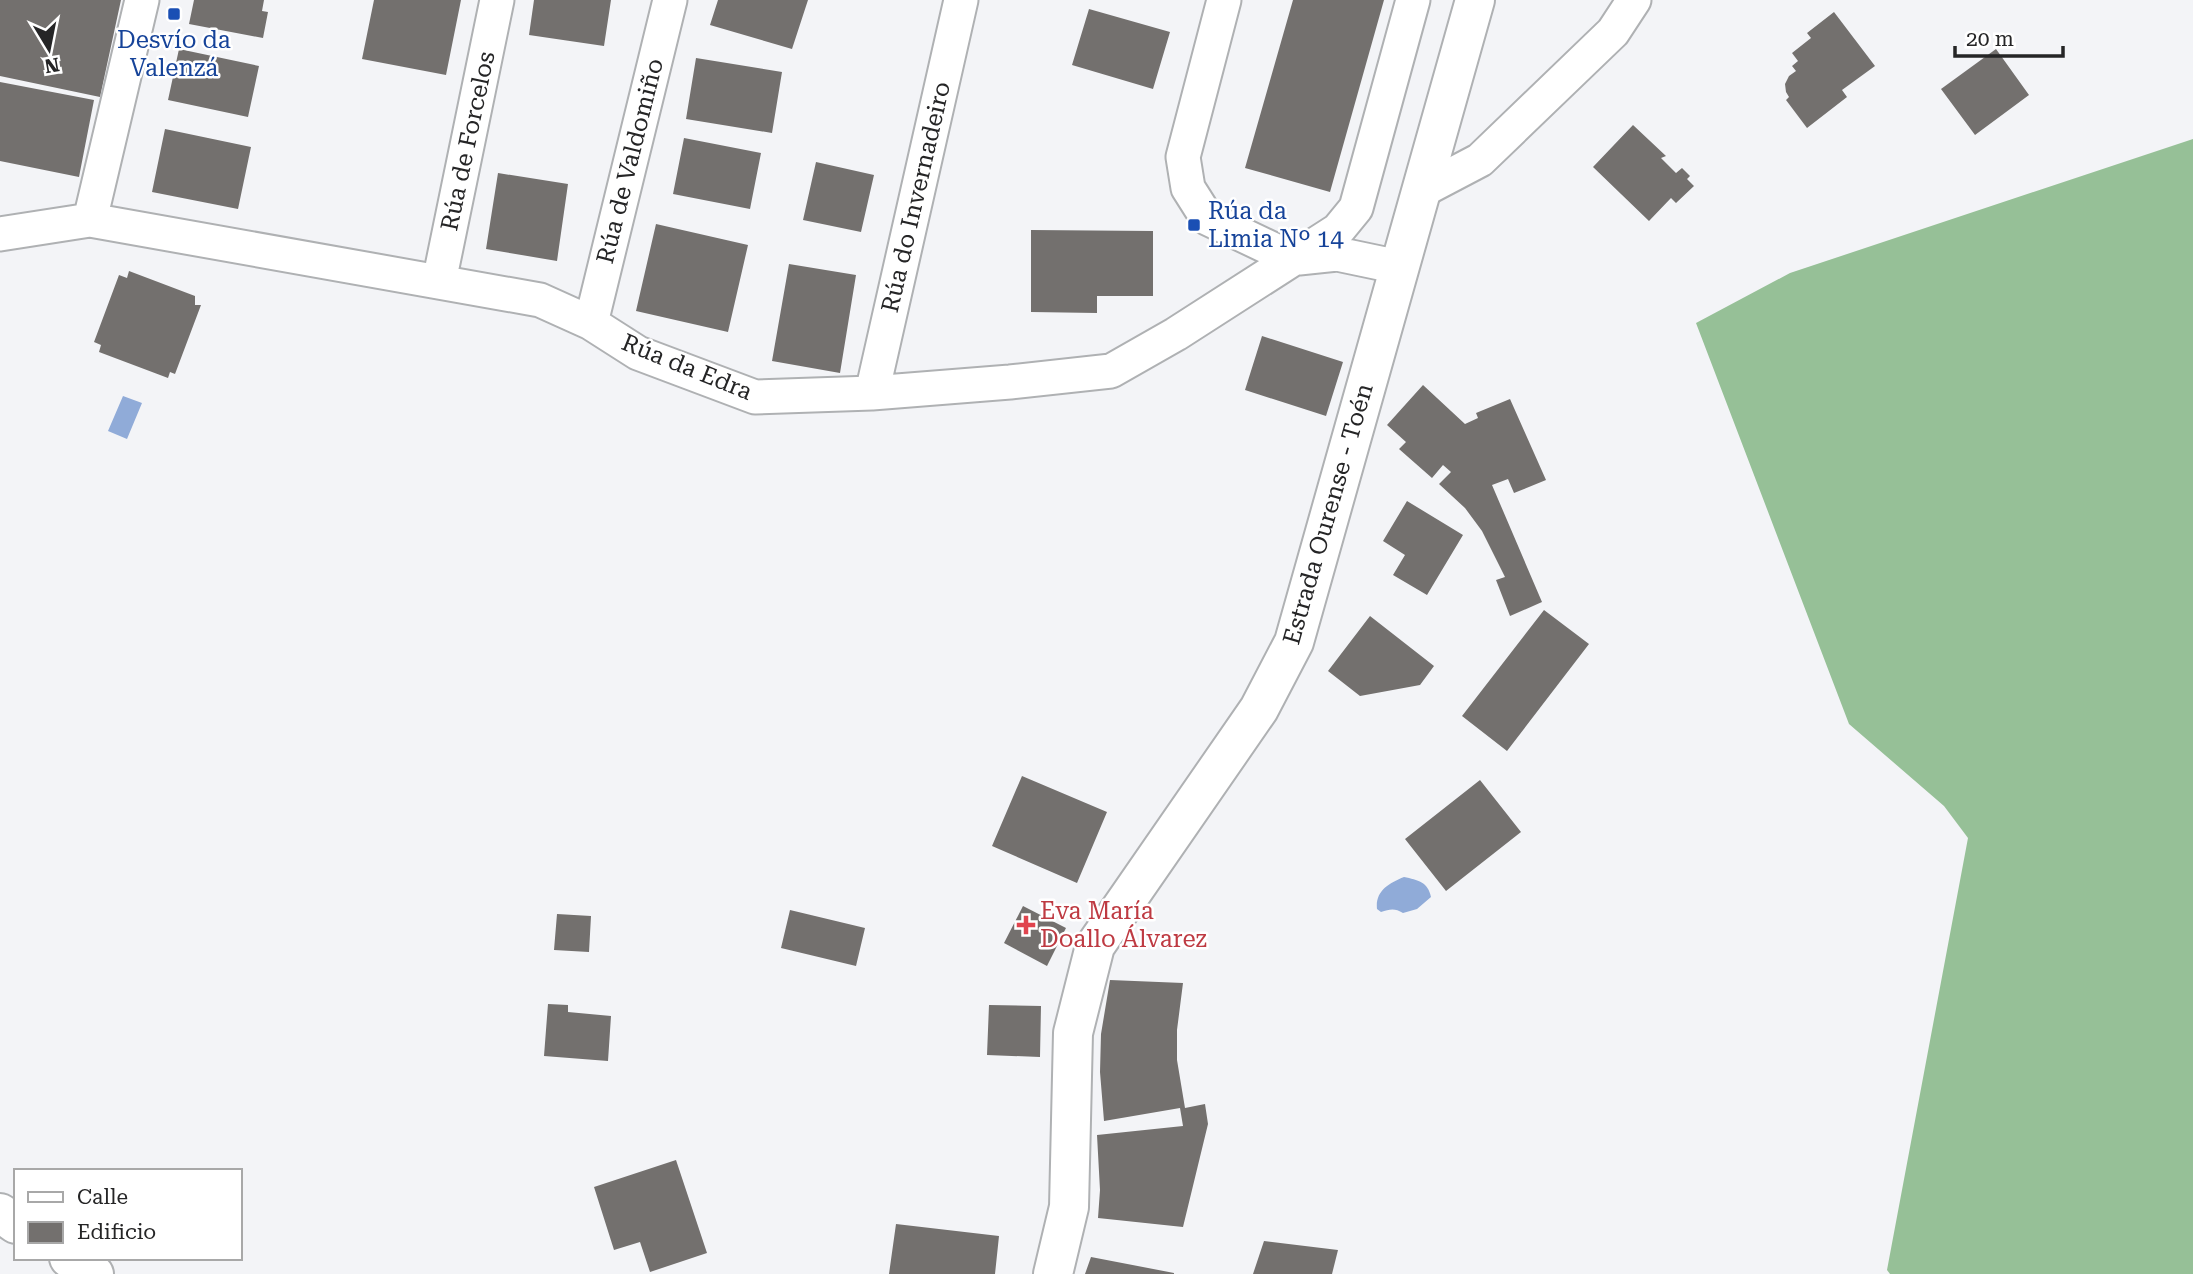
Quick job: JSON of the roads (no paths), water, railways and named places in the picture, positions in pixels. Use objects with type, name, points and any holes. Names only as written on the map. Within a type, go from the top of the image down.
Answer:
[{"type":"street","points":[[90,220],[142,0]]},
{"type":"street","name":"Rúa de Forcelos","points":[[439,282],[497,0]]},
{"type":"street","name":"Rúa de Valdomiño","points":[[591,323],[670,0]]},
{"type":"street","name":"Rúa do Invernadeiro","points":[[872,393],[961,0]]},
{"type":"street","points":[[1224,0],[1183,157],[1188,188],[1207,218],[1293,259],[1338,230],[1356,208],[1413,0]]},
{"type":"street","name":"Estrada Ourense - Toén","points":[[1053,1274],[1069,1208],[1073,1033],[1095,946],[1259,709],[1294,642],[1475,0]]},
{"type":"street","points":[[1421,191],[1480,160],[1613,32],[1634,0]]},
{"type":"street","name":"Rúa da Edra","points":[[0,234],[90,220],[540,300],[591,323],[638,353],[755,397],[872,393],[1111,371],[1177,334],[1293,259],[1337,254],[1399,267]]},
{"type":"street","points":[[72,1260],[94,1274]]},
{"type":"water","points":[[123,396],[142,403],[127,439],[108,431]]},
{"type":"water","points":[[1404,877],[1425,885],[1431,897],[1417,909],[1403,913],[1392,909],[1381,912],[1377,909],[1378,897],[1388,885]]},
{"type":"place","name":"Desvío da Valenzá","points":[[174,14]]},
{"type":"place","name":"Rúa da Limia Nº 14","points":[[1194,225]]},
{"type":"place","name":"Eva María Doallo Álvarez","points":[[1026,925]]}]
